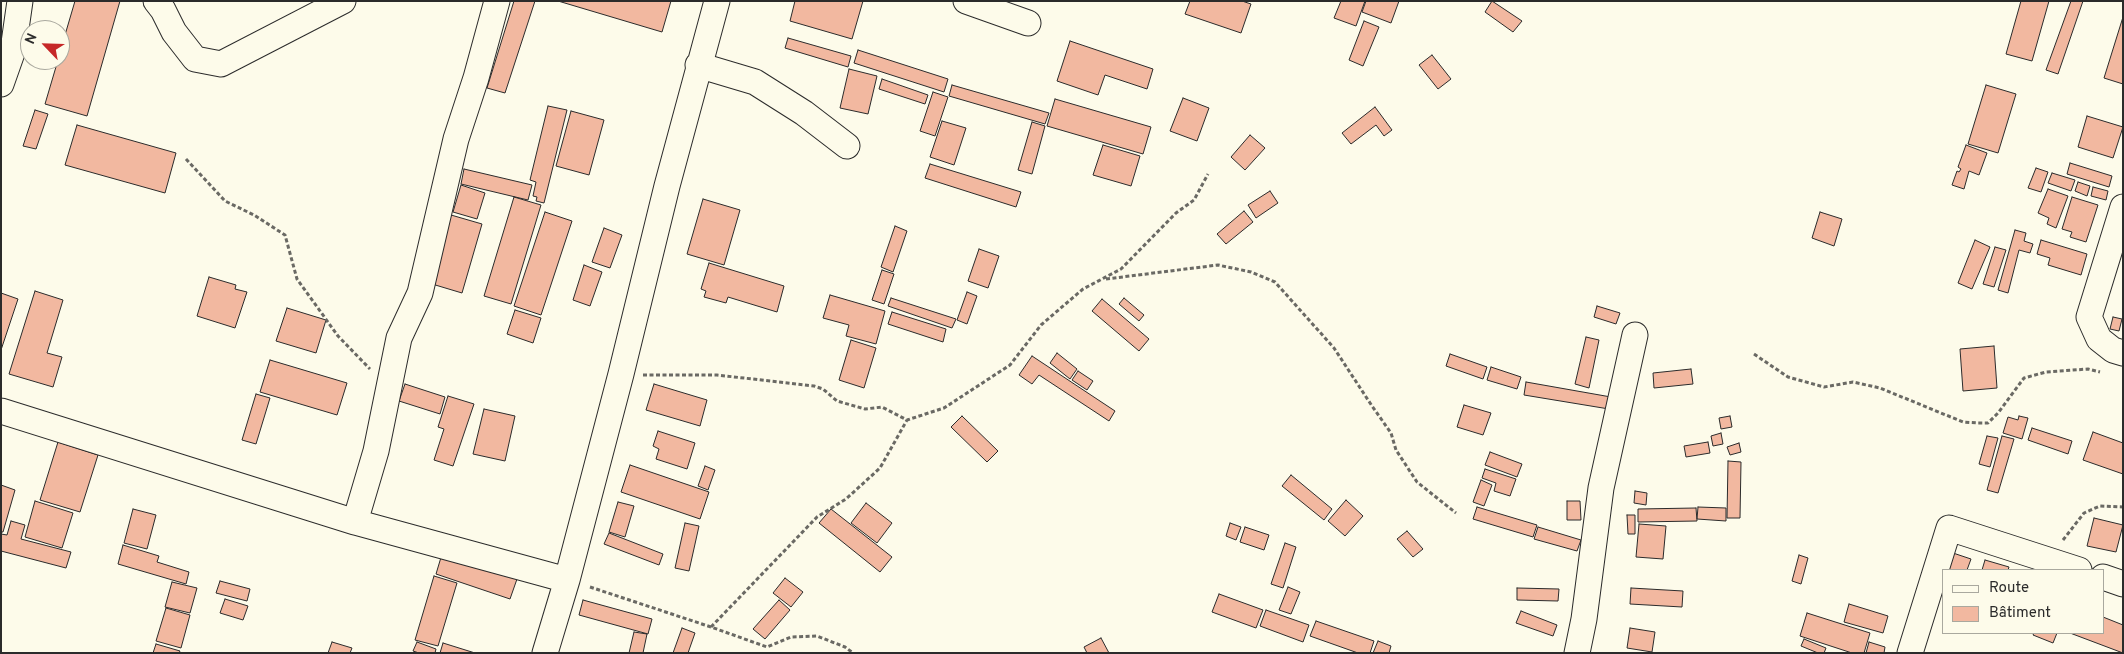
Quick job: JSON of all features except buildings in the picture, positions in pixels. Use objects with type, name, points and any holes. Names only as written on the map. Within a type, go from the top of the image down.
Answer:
[{"type":"street","points":[[1,84],[13,50],[20,1]]},
{"type":"street","points":[[156,1],[163,10],[174,32],[195,59],[221,64],[343,1]]},
{"type":"street","points":[[355,522],[376,451],[399,338],[420,293],[456,139],[476,78],[497,1]]},
{"type":"street","points":[[545,653],[567,580],[621,374],[698,65],[717,1]]},
{"type":"street","points":[[966,1],[1028,23]]},
{"type":"street","points":[[698,65],[755,82],[804,113],[847,146]]},
{"type":"street","points":[[2123,207],[2089,317],[2099,339],[2113,350],[2123,353]]},
{"type":"street","points":[[1577,653],[1584,619],[1601,488],[1634,335]]},
{"type":"street","points":[[1,411],[355,522],[567,580]]},
{"type":"street","points":[[1910,653],[1949,528],[2077,569]]},
{"type":"street","points":[[2104,577],[2123,584]]},
{"type":"path","points":[[186,159],[225,201],[254,215],[285,235],[297,279],[338,336],[376,376],[387,391]]},
{"type":"path","points":[[711,627],[817,517],[846,499],[880,468],[907,420],[944,408],[1010,365],[1042,325],[1082,289],[1121,269],[1176,213],[1194,200],[1208,174]]},
{"type":"path","points":[[1103,279],[1218,265],[1252,272],[1275,282],[1334,348],[1372,406],[1392,432],[1396,450],[1416,482],[1456,512]]},
{"type":"path","points":[[1754,354],[1788,377],[1824,387],[1853,382],[1880,388],[1963,422],[1978,424],[1988,423],[2024,378],[2046,372],[2088,368],[2105,373]]},
{"type":"path","points":[[621,374],[717,376],[814,386],[823,390],[837,402],[865,409],[882,407],[907,420]]},
{"type":"path","points":[[2049,561],[2084,513],[2100,506],[2123,507]]},
{"type":"path","points":[[567,580],[767,647],[791,637],[817,636],[845,647],[853,653]]}]
